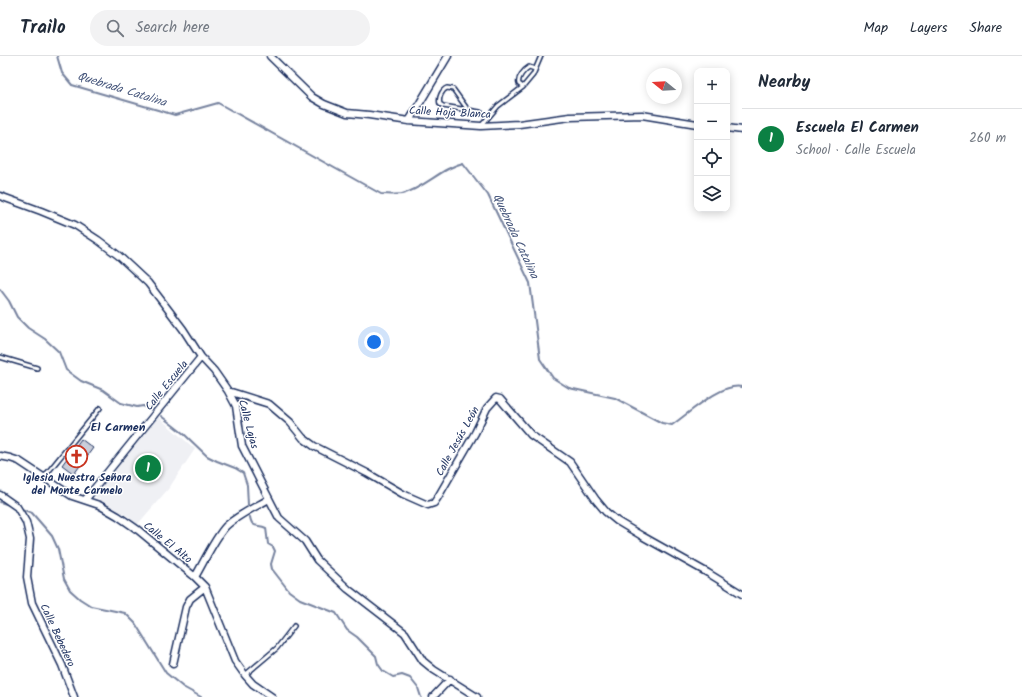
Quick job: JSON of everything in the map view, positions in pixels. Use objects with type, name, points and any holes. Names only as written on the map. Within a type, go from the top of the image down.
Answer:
[{"type":"street","name":"Calle Hoja Blanca","points":[[270,56],[312,97],[324,104],[347,113],[409,121],[481,126],[519,124],[570,117],[642,115],[694,124]]},
{"type":"street","points":[[409,121],[448,56]]},
{"type":"street","points":[[730,128],[742,130]]},
{"type":"street","name":"Calle Lajas","points":[[0,196],[75,225],[119,256],[148,283],[182,329],[201,358],[214,371],[228,391],[236,406],[242,446],[279,518],[305,541],[317,560],[348,589],[405,633],[423,661],[434,670],[477,697]]},
{"type":"street","name":"Calle Escuela","points":[[85,500],[201,358]]},
{"type":"street","name":"Calle Jesús León","points":[[228,391],[269,404],[290,422],[303,438],[314,446],[367,473],[402,494],[428,506],[434,503],[438,497],[475,433],[487,408],[496,398],[500,399],[531,435],[570,462],[596,500],[606,512],[617,521],[742,594]]},
{"type":"street","name":"Calle El Alto","points":[[0,456],[19,461],[72,496],[99,505],[118,516],[153,542],[195,577],[205,587],[235,661],[253,684],[272,697]]},
{"type":"street","name":"Calle Bebedero","points":[[0,495],[17,507],[26,522],[30,539],[27,577],[32,603],[62,665],[74,697]]},
{"type":"street","points":[[195,577],[209,551],[226,526],[238,517],[269,499]]},
{"type":"street","points":[[173,664],[186,607],[190,599],[205,587]]},
{"type":"street","points":[[433,697],[450,679]]},
{"type":"lane","points":[[481,126],[498,106],[523,87],[533,75],[539,57]]},
{"type":"lane","points":[[523,87],[519,84],[518,79],[526,68],[529,67],[535,69]]},
{"type":"lane","points":[[468,110],[453,89],[447,88],[443,90],[439,100],[440,104],[443,106],[480,112],[488,117]]},
{"type":"lane","points":[[0,358],[37,368]]},
{"type":"lane","points":[[44,477],[100,408]]},
{"type":"lane","points":[[245,675],[277,648],[294,626]]},
{"type":"shaded area","points":[[157,416],[195,449],[169,488],[137,525],[128,516],[92,495]]},
{"type":"building","name":"Iglesia Nuestra Señora del Monte Carmelo","points":[[81,439],[93,448],[74,474],[62,465]]},
{"type":"waterway","name":"Quebrada Catalina","points":[[57,56],[62,73],[72,85],[175,115],[218,103],[381,194],[402,194],[410,191],[447,169],[463,163],[488,195],[530,283],[540,359],[553,378],[569,388],[615,398],[662,423],[672,425],[715,394],[725,389],[742,387]]},
{"type":"waterway","points":[[0,289],[9,301],[17,317],[28,328],[45,339],[59,352],[66,370],[81,381],[103,390],[121,403],[137,407],[143,406],[152,410]]},
{"type":"waterway","points":[[161,416],[184,434],[207,456],[243,473],[247,485],[248,505]]},
{"type":"waterway","points":[[0,502],[12,506]]},
{"type":"waterway","points":[[19,508],[32,513],[52,536],[58,549],[64,579],[70,590],[91,606],[125,613],[135,623],[166,673],[183,687],[201,697]]},
{"type":"waterway","points":[[250,517],[254,525],[266,528],[268,544],[273,547],[275,551],[271,564],[272,569],[289,591],[300,599],[336,613],[347,630],[357,637],[376,656],[378,664],[383,671],[393,677],[402,675],[410,678],[418,688],[421,697]]},
{"type":"place","name":"Iglesia Nuestra Señora del Monte Carmelo","points":[[77,457]]},
{"type":"place","name":"Escuela El Carmen","points":[[148,468]]},
{"type":"district","name":"El Carmen","points":[[118,427]]}]
